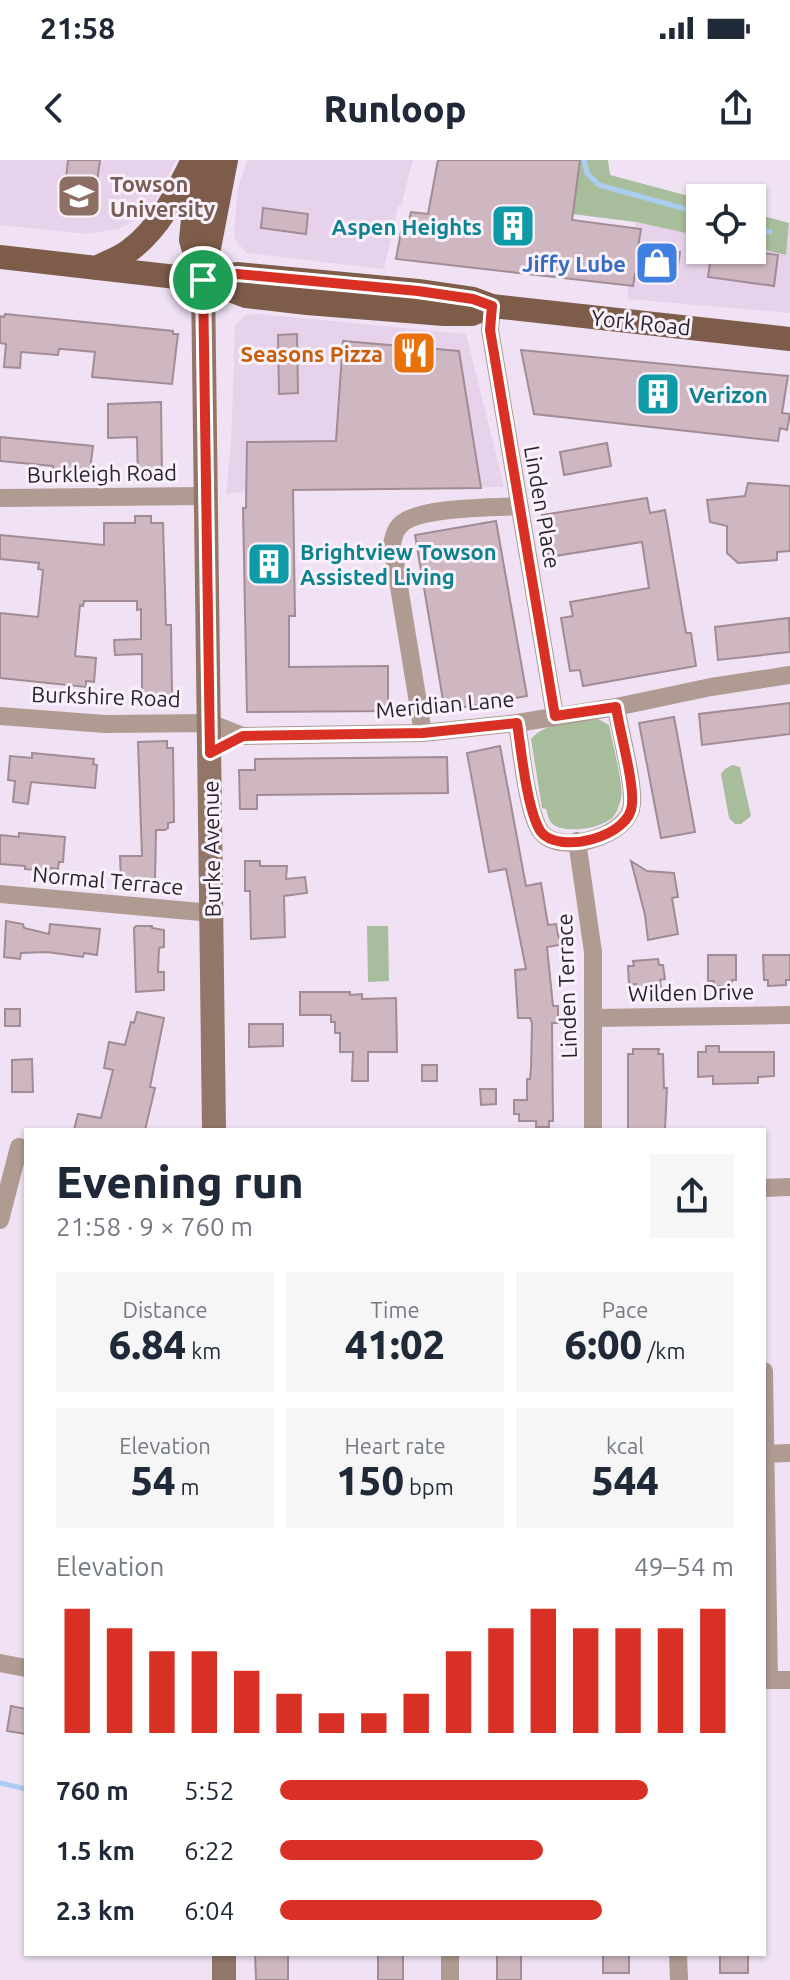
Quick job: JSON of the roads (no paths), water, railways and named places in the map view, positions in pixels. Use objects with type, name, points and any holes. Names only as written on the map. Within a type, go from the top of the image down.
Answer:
[{"type":"main road","points":[[95,268],[130,251],[147,234],[180,186],[193,160]]},
{"type":"main road","name":"Burke Avenue","points":[[203,280],[191,240],[204,160]]},
{"type":"main road","name":"Burke Avenue","points":[[203,280],[226,160]]},
{"type":"main road","name":"York Road","points":[[0,257],[203,280],[246,296],[390,311],[472,314],[492,306],[790,339]]},
{"type":"street","name":"Burke Avenue","points":[[203,280],[214,1128]]},
{"type":"street","name":"Linden Place","points":[[492,306],[490,330],[555,716]]},
{"type":"street","name":"Burkleigh Road","points":[[0,498],[205,496]]},
{"type":"street","points":[[423,733],[394,559],[394,536],[402,523],[411,518],[453,510],[518,506]]},
{"type":"street","name":"Meridian Lane","points":[[210,723],[243,736],[423,733],[517,723],[790,675]]},
{"type":"street","points":[[517,723],[532,810],[542,833],[558,842],[577,841],[608,835],[624,823],[633,807],[616,707]]},
{"type":"street","name":"Burkshire Road","points":[[0,716],[105,724],[210,723]]},
{"type":"street","name":"Meridian Lane","points":[[210,753],[243,736]]},
{"type":"street","name":"Linden Terrace","points":[[577,841],[593,952],[593,1128]]},
{"type":"street","name":"Normal Terrace","points":[[0,894],[212,913]]},
{"type":"street","name":"Wilden Drive","points":[[593,1018],[790,1015]]},
{"type":"street","points":[[0,1220],[15,1146]]},
{"type":"street","points":[[766,1188],[790,1187]]},
{"type":"street","points":[[766,1454],[790,1453]]},
{"type":"street","points":[[766,1567],[767,1680],[790,1680]]},
{"type":"street","points":[[0,1663],[24,1668]]},
{"type":"street","points":[[224,1956],[224,1980]]},
{"type":"street","points":[[450,1956],[450,1980]]},
{"type":"street","points":[[678,1956],[679,1980]]},
{"type":"waterway","points":[[584,160],[587,173],[599,185],[686,209]]},
{"type":"waterway","points":[[766,231],[770,232]]},
{"type":"waterway","points":[[0,1783],[24,1789]]},
{"type":"place","name":"Towson University","points":[[79,196]]},
{"type":"place","name":"Aspen Heights","points":[[513,226]]},
{"type":"place","name":"Jiffy Lube","points":[[657,263]]},
{"type":"place","name":"Seasons Pizza","points":[[414,353]]},
{"type":"place","name":"Verizon","points":[[658,394]]},
{"type":"place","name":"Brightview Towson Assisted Living","points":[[269,564]]}]
